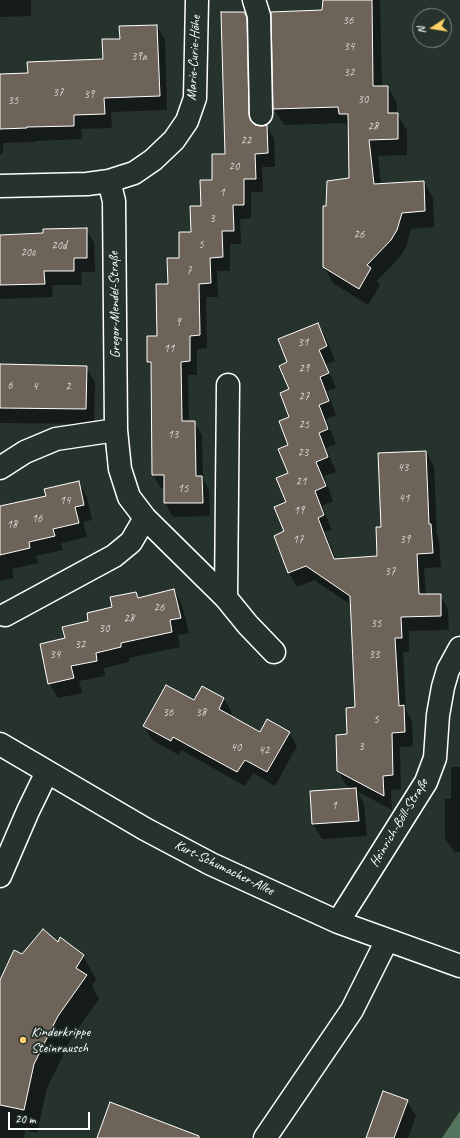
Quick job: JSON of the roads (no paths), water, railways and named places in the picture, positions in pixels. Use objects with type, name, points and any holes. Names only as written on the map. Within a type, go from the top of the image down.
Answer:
[{"type":"street","name":"Marie-Curie-Höhe","points":[[0,186],[87,184],[109,181],[134,173],[153,160],[174,140],[187,121],[195,98],[198,0]]},
{"type":"street","points":[[254,0],[258,16],[261,114]]},
{"type":"street","name":"Gregor-Mendel-Straße","points":[[109,181],[114,201],[116,430],[120,469],[129,497],[145,518],[226,598],[248,625],[274,652]]},
{"type":"street","points":[[226,598],[228,385]]},
{"type":"street","points":[[0,468],[25,452],[56,439],[116,430]]},
{"type":"street","points":[[5,615],[114,556],[130,542],[145,518]]},
{"type":"street","name":"Heinrich-Böll-Straße","points":[[338,922],[426,782],[435,758],[438,716],[443,687],[448,670],[460,648]]},
{"type":"street","name":"Kurt-Schumacher-Allee","points":[[0,744],[145,829],[211,864],[338,922],[460,966]]},
{"type":"street","points":[[0,876],[28,811],[47,772]]},
{"type":"street","points":[[265,1138],[352,1010],[387,940]]},
{"type":"place","name":"Kinderkrippe Steinrausch","points":[[23,1040]]}]
